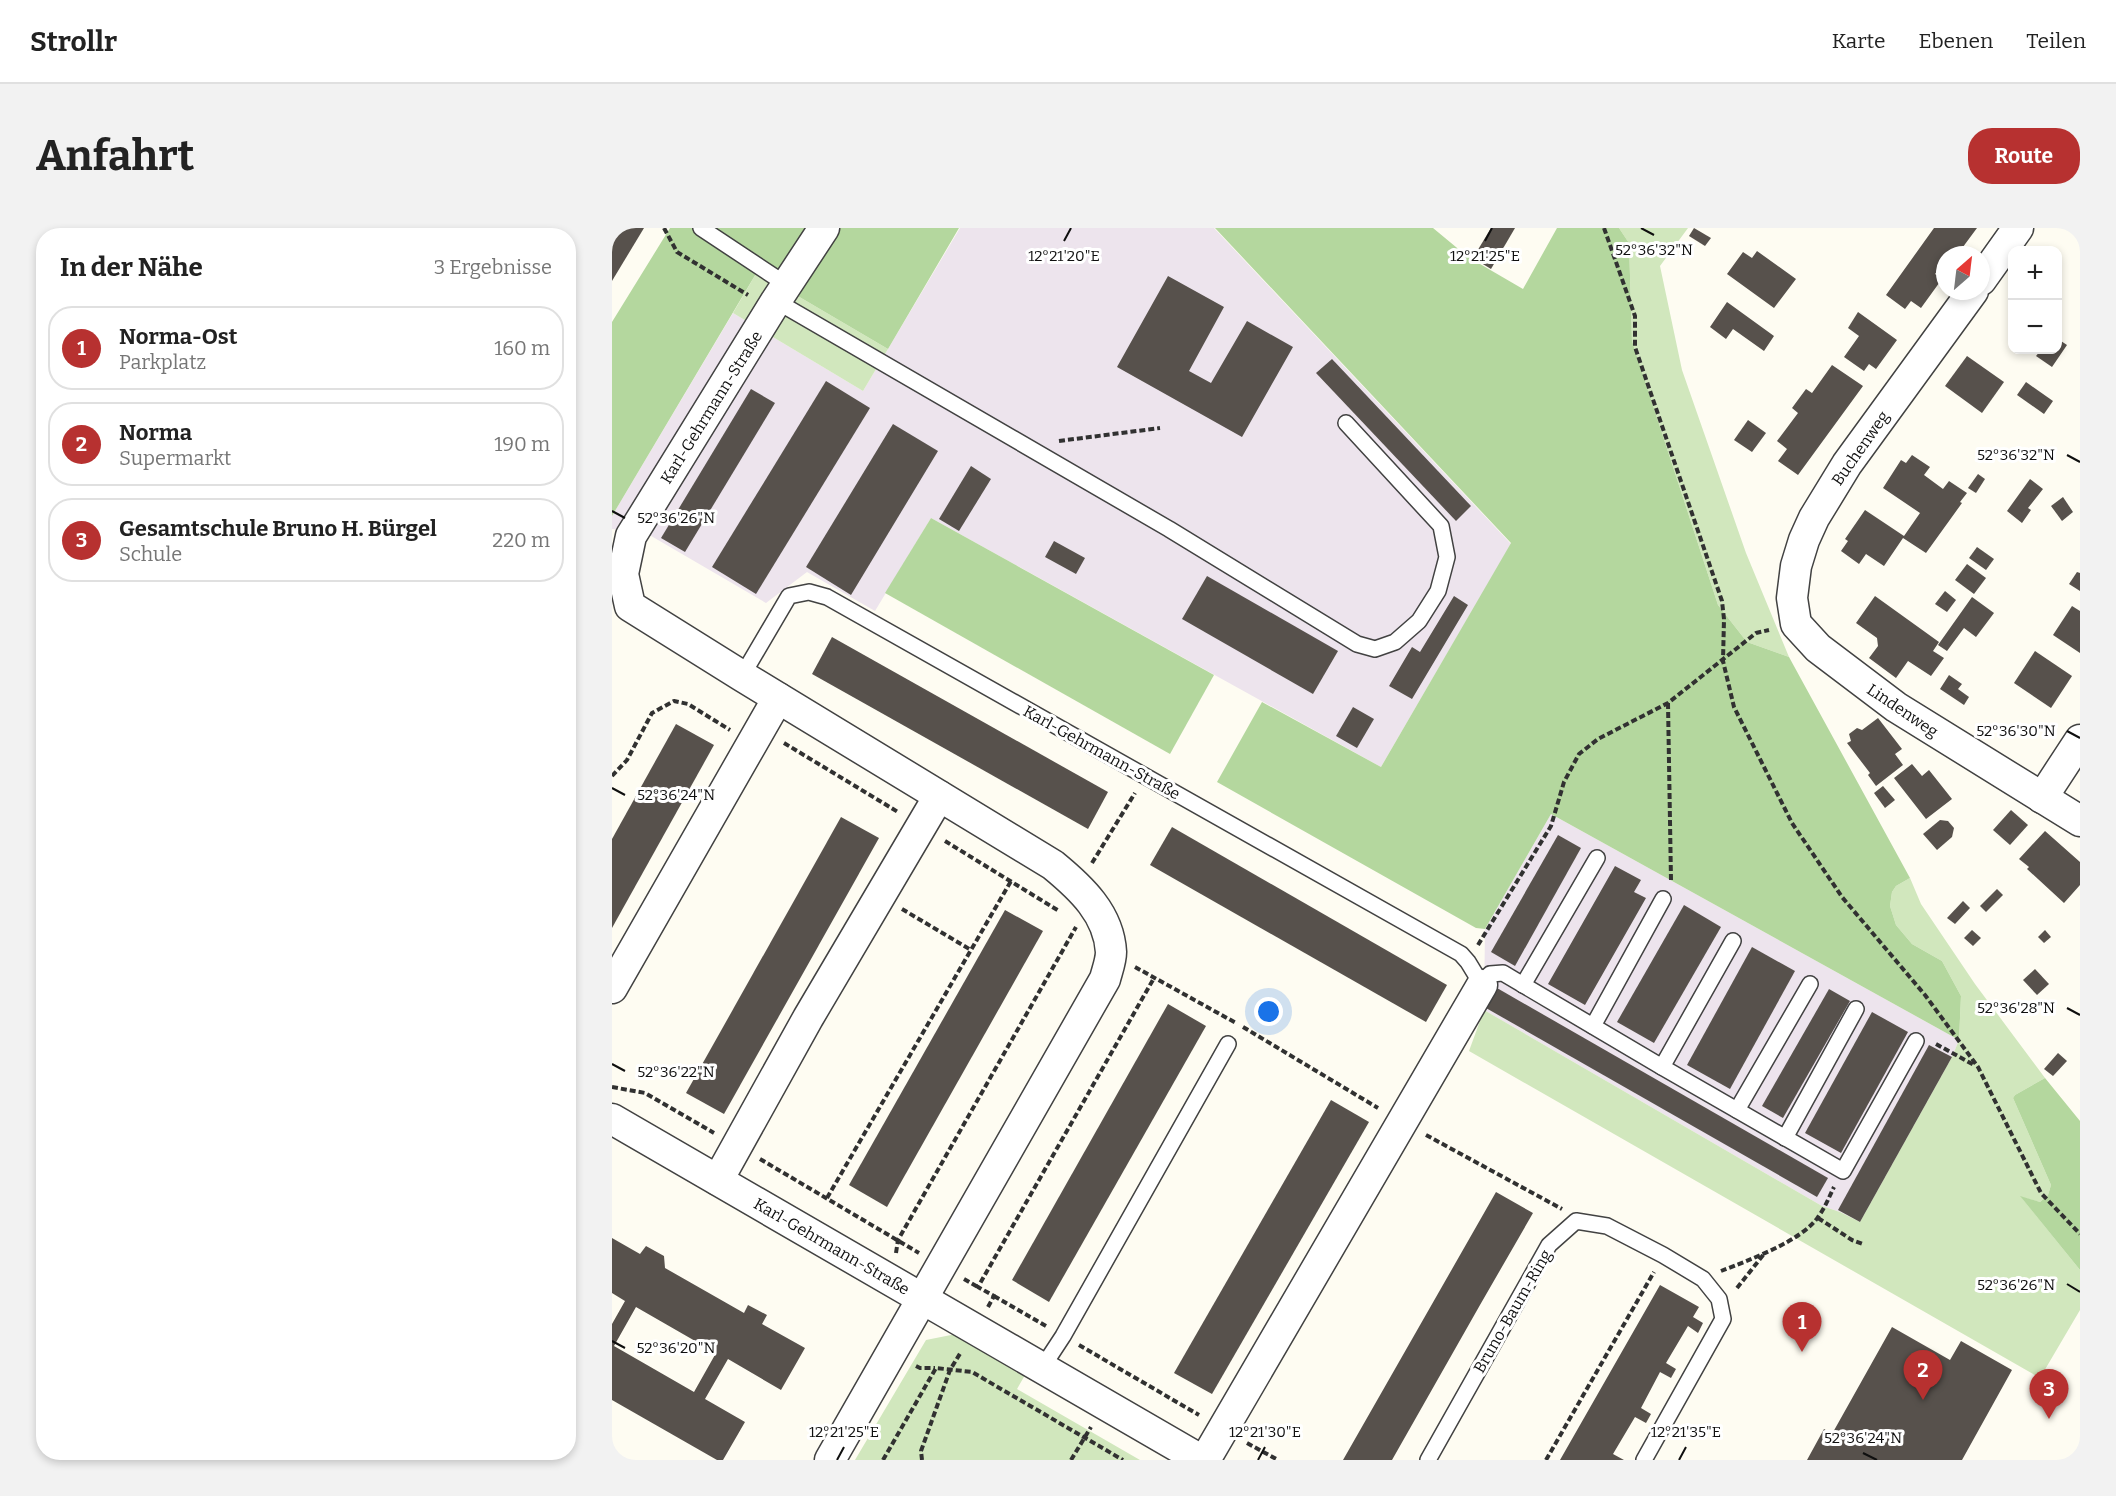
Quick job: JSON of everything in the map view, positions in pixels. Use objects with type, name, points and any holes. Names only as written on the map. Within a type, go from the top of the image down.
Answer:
[{"type":"street","name":"Karl-Gehrmann-Straße","points":[[612,1119],[923,1299],[1105,979],[1111,953],[1107,930],[1099,912],[1080,887],[1053,865],[630,606],[623,574],[631,536],[778,298],[824,228]]},
{"type":"street","points":[[1990,267],[2018,228]]},
{"type":"street","name":"Buchenweg","points":[[1796,624],[1792,598],[1796,566],[1814,518],[1847,464],[1966,300]]},
{"type":"street","name":"Lindenweg","points":[[1796,624],[1818,648],[1896,707],[2080,822]]},
{"type":"street","points":[[612,988],[778,698]]},
{"type":"street","points":[[2042,798],[2080,740]]},
{"type":"street","points":[[718,1180],[808,1018],[939,796]]},
{"type":"street","points":[[830,1460],[923,1299],[1203,1460],[1403,1122],[1475,974]]},
{"type":"lane","points":[[700,228],[778,298],[1169,529],[1357,644],[1375,649],[1395,642],[1419,621],[1438,591],[1447,557],[1441,526],[1346,423]]},
{"type":"lane","name":"Karl-Gehrmann-Straße","points":[[742,676],[789,596],[809,592],[827,597],[1461,954],[1475,974]]},
{"type":"lane","points":[[1523,985],[1597,858]]},
{"type":"lane","points":[[1593,1026],[1663,899]]},
{"type":"lane","points":[[1662,1067],[1733,941]]},
{"type":"lane","points":[[1475,974],[1503,973],[1843,1171],[1916,1041]]},
{"type":"lane","points":[[1737,1110],[1810,984]]},
{"type":"lane","points":[[1785,1138],[1856,1009]]},
{"type":"lane","points":[[1042,1368],[1063,1336],[1228,1044]]},
{"type":"lane","points":[[1576,1221],[1607,1226],[1664,1255],[1703,1279],[1719,1299],[1723,1319],[1644,1460]]},
{"type":"lane","name":"Bruno-Baum-Ring","points":[[1428,1460],[1549,1245],[1576,1221]]},
{"type":"path","points":[[663,228],[677,252],[778,298]]},
{"type":"path","points":[[1604,228],[1635,316],[1635,347],[1722,601],[1723,661],[1734,707],[1792,823],[1842,897],[1925,995],[1977,1067],[2040,1193],[2080,1234]]},
{"type":"path","points":[[1026,446],[1160,428]]},
{"type":"path","points":[[1475,974],[1551,826],[1564,782],[1579,754],[1598,739],[1668,704],[1756,633],[1796,624]]},
{"type":"path","points":[[612,776],[627,760],[652,713],[674,701],[688,704],[751,744]]},
{"type":"path","points":[[1663,899],[1671,880],[1668,704]]},
{"type":"path","points":[[921,1254],[898,1240],[1076,926],[1067,915],[1087,871],[1145,777]]},
{"type":"path","points":[[827,1198],[1011,881]]},
{"type":"path","points":[[881,896],[971,950]]},
{"type":"path","points":[[1111,953],[1239,1025],[1403,1122],[1567,1211],[1576,1221]]},
{"type":"path","points":[[1154,978],[978,1287],[1278,1460]]},
{"type":"path","points":[[1916,1041],[1922,1036],[1977,1067]]},
{"type":"path","points":[[1703,1279],[1765,1254],[1790,1240],[1818,1218],[1843,1171]]},
{"type":"path","points":[[1818,1218],[1852,1240],[1863,1244]]},
{"type":"path","points":[[1723,1319],[1731,1295],[1765,1254]]},
{"type":"path","points":[[1546,1460],[1664,1255]]},
{"type":"path","points":[[921,1460],[921,1451],[950,1370],[994,1296]]},
{"type":"path","points":[[920,1368],[972,1372],[1123,1460]]},
{"type":"path","points":[[883,1460],[936,1368]]},
{"type":"path","points":[[1071,1460],[1105,1405]]},
{"type":"shaded area","points":[[960,228],[1214,228],[1511,544],[1381,767],[931,518],[875,611],[807,572],[766,603],[646,533],[612,529],[612,516],[733,313],[863,391]]},
{"type":"shaded area","points":[[1551,814],[1959,1040],[1952,1057],[1860,1222],[1822,1206],[1484,1010],[1485,929]]},
{"type":"green space","points":[[670,228],[959,228],[888,349],[757,272],[612,516],[612,322]]},
{"type":"green space","points":[[1215,228],[1433,228],[1468,257],[1523,289],[1557,228],[1619,228],[1629,243],[1632,341],[1718,605],[1747,642],[1789,657],[1910,878],[1896,886],[1892,892],[1890,906],[1896,925],[1912,944],[1942,961],[1961,996],[1959,1040],[1551,814],[1485,929],[1476,928],[1217,782],[1262,702],[1381,767],[1511,543]]},
{"type":"green space","points":[[1619,228],[1688,228],[1660,266],[1682,370],[1746,553],[1789,657],[1747,642],[1718,605],[1632,341],[1629,243]]},
{"type":"green space","points":[[757,272],[888,349],[863,391],[733,313]]},
{"type":"green space","points":[[931,518],[1214,675],[1170,754],[885,593]]},
{"type":"green space","points":[[1910,878],[1921,904],[1975,984],[2045,1078],[2013,1098],[2051,1185],[2048,1195],[2040,1202],[2021,1197],[2080,1270],[2080,1310],[2040,1378],[1469,1051],[1484,1010],[1822,1206],[1860,1222],[1952,1057],[1959,1040],[1961,996],[1942,961],[1912,944],[1896,925],[1890,906],[1892,892],[1896,886]]},
{"type":"green space","points":[[2045,1078],[2080,1121],[2080,1270],[2020,1196],[2040,1202],[2048,1195],[2051,1185],[2013,1098]]},
{"type":"green space","points":[[956,1334],[1025,1375],[1017,1389],[1140,1460],[855,1460],[926,1340]]},
{"type":"building","points":[[612,228],[644,228],[612,281]]},
{"type":"building","points":[[1491,228],[1515,228],[1491,269],[1473,258]]},
{"type":"building","points":[[1694,228],[1711,238],[1705,246],[1689,236]]},
{"type":"building","points":[[1934,228],[1977,228],[1964,246],[1936,246],[1936,287],[1921,308],[1911,301],[1905,309],[1886,295]]},
{"type":"building","points":[[1757,251],[1796,279],[1774,308],[1727,274],[1743,252],[1752,258]]},
{"type":"building","points":[[1168,276],[1224,307],[1189,371],[1211,383],[1247,321],[1293,347],[1242,437],[1117,367]]},
{"type":"building","points":[[1727,302],[1774,336],[1764,351],[1733,329],[1726,339],[1710,327]]},
{"type":"building","points":[[1858,312],[1897,340],[1876,369],[1869,364],[1864,371],[1844,357],[1859,336],[1848,328]]},
{"type":"building","points":[[2062,342],[2067,345],[2062,352]]},
{"type":"building","points":[[2038,354],[2061,354],[2052,367],[2036,356]]},
{"type":"building","points":[[1967,356],[2004,382],[1982,413],[1945,386]]},
{"type":"building","points":[[1332,359],[1471,506],[1456,521],[1316,373]]},
{"type":"building","points":[[1832,365],[1863,386],[1798,475],[1778,461],[1787,449],[1777,441],[1798,413],[1792,408],[1806,389],[1812,393]]},
{"type":"building","points":[[826,381],[870,408],[756,594],[712,567]]},
{"type":"building","points":[[2026,382],[2053,401],[2044,414],[2017,395]]},
{"type":"building","points":[[751,389],[775,403],[685,552],[661,538]]},
{"type":"building","points":[[1748,420],[1766,433],[1752,452],[1734,440]]},
{"type":"building","points":[[893,424],[938,451],[851,595],[806,567]]},
{"type":"building","points":[[1912,455],[1930,467],[1924,475],[1943,489],[1949,481],[1967,493],[1926,553],[1903,538],[1884,566],[1866,554],[1859,564],[1841,551],[1848,541],[1845,539],[1865,510],[1904,536],[1920,513],[1883,488],[1901,460],[1906,463]]},
{"type":"building","points":[[971,466],[991,479],[959,531],[939,519]]},
{"type":"building","points":[[1978,474],[1985,479],[1976,493],[1968,488]]},
{"type":"building","points":[[2030,479],[2043,489],[2028,508],[2031,510],[2022,523],[2007,511]]},
{"type":"building","points":[[2063,497],[2073,512],[2062,521],[2051,506]]},
{"type":"building","points":[[1054,541],[1085,558],[1076,574],[1045,557]]},
{"type":"building","points":[[1977,547],[1994,559],[1986,570],[1969,558]]},
{"type":"building","points":[[1967,564],[1986,578],[1974,594],[1955,580]]},
{"type":"building","points":[[2077,572],[2080,573],[2080,591],[2069,584]]},
{"type":"building","points":[[1207,576],[1338,651],[1313,694],[1182,619]]},
{"type":"building","points":[[1945,591],[1956,600],[1947,612],[1935,604]]},
{"type":"building","points":[[1454,596],[1468,605],[1412,699],[1389,686],[1412,647],[1420,652]]},
{"type":"building","points":[[1875,596],[1939,642],[1933,651],[1944,658],[1931,676],[1908,661],[1896,678],[1869,658],[1878,646],[1877,638],[1856,623]]},
{"type":"building","points":[[1972,597],[1994,613],[1976,637],[1964,628],[1947,651],[1938,645]]},
{"type":"building","points":[[2072,606],[2080,611],[2080,653],[2053,635]]},
{"type":"building","points":[[832,637],[1108,792],[1088,829],[812,674]]},
{"type":"building","points":[[2035,651],[2072,676],[2051,708],[2014,683]]},
{"type":"building","points":[[1949,675],[1962,684],[1958,689],[1969,697],[1964,705],[1940,689]]},
{"type":"building","points":[[1353,707],[1374,719],[1357,748],[1336,736]]},
{"type":"building","points":[[1878,718],[1902,749],[1895,754],[1903,765],[1876,786],[1868,775],[1870,773],[1847,743],[1851,741],[1849,734],[1857,728],[1862,730]]},
{"type":"building","points":[[676,724],[714,745],[612,928],[612,839]]},
{"type":"building","points":[[1912,764],[1922,776],[1929,770],[1952,799],[1926,819],[1894,778]]},
{"type":"building","points":[[1883,786],[1895,800],[1885,808],[1874,793]]},
{"type":"building","points":[[2011,810],[2028,825],[2010,845],[1993,830]]},
{"type":"building","points":[[841,817],[879,838],[724,1114],[686,1093]]},
{"type":"building","points":[[1940,820],[1948,821],[1954,828],[1952,837],[1937,850],[1923,834]]},
{"type":"building","points":[[1172,827],[1447,985],[1426,1022],[1150,865]]},
{"type":"building","points":[[2045,831],[2080,862],[2080,885],[2064,903],[2019,859]]},
{"type":"building","points":[[1558,835],[1581,848],[1515,966],[1491,952]]},
{"type":"building","points":[[1615,866],[1641,880],[1634,892],[1646,898],[1585,1005],[1548,984]]},
{"type":"building","points":[[1997,889],[2003,895],[1986,912],[1980,906]]},
{"type":"building","points":[[1963,901],[1970,908],[1955,924],[1947,918]]},
{"type":"building","points":[[1684,905],[1721,927],[1654,1043],[1617,1022]]},
{"type":"building","points":[[1005,910],[1043,931],[887,1207],[849,1185]]},
{"type":"building","points":[[1972,930],[1981,938],[1973,946],[1964,938]]},
{"type":"building","points":[[2045,930],[2051,937],[2044,943],[2038,937]]},
{"type":"building","points":[[1752,947],[1795,971],[1730,1089],[1687,1065]]},
{"type":"building","points":[[2035,969],[2049,984],[2037,995],[2023,980]]},
{"type":"building","points":[[1497,988],[1828,1178],[1817,1197],[1486,1008]]},
{"type":"building","points":[[1829,989],[1850,1001],[1783,1118],[1762,1106]]},
{"type":"building","points":[[1168,1004],[1206,1026],[1049,1302],[1012,1280]]},
{"type":"building","points":[[1872,1012],[1908,1032],[1841,1153],[1805,1133]]},
{"type":"building","points":[[1929,1045],[1952,1057],[1860,1222],[1838,1210]]},
{"type":"building","points":[[2058,1053],[2067,1061],[2053,1076],[2044,1069]]},
{"type":"building","points":[[1331,1100],[1369,1122],[1212,1394],[1174,1373]]},
{"type":"building","points":[[1496,1192],[1533,1213],[1392,1460],[1343,1460]]},
{"type":"building","points":[[612,1238],[640,1254],[646,1246],[664,1256],[665,1268],[744,1313],[748,1305],[767,1315],[762,1324],[805,1348],[781,1390],[728,1359],[705,1399],[745,1422],[723,1460],[717,1460],[612,1400],[612,1324],[625,1301],[612,1293]],"holes":[[[636,1307],[716,1353],[694,1392],[614,1346]]]},
{"type":"building","points":[[1660,1285],[1699,1307],[1693,1317],[1703,1323],[1698,1333],[1688,1326],[1666,1363],[1676,1369],[1671,1378],[1660,1372],[1641,1408],[1651,1414],[1646,1423],[1635,1417],[1613,1454],[1624,1460],[1560,1460]]},
{"type":"building","points":[[1892,1327],[1950,1360],[1961,1341],[2012,1370],[1962,1460],[1807,1460],[1824,1429],[1832,1434]]},
{"type":"place","name":"Norma-Ost","points":[[1802,1352]]},
{"type":"place","name":"Norma","points":[[1923,1400]]},
{"type":"place","name":"Gesamtschule Bruno H. Bürgel","points":[[2049,1419]]}]
